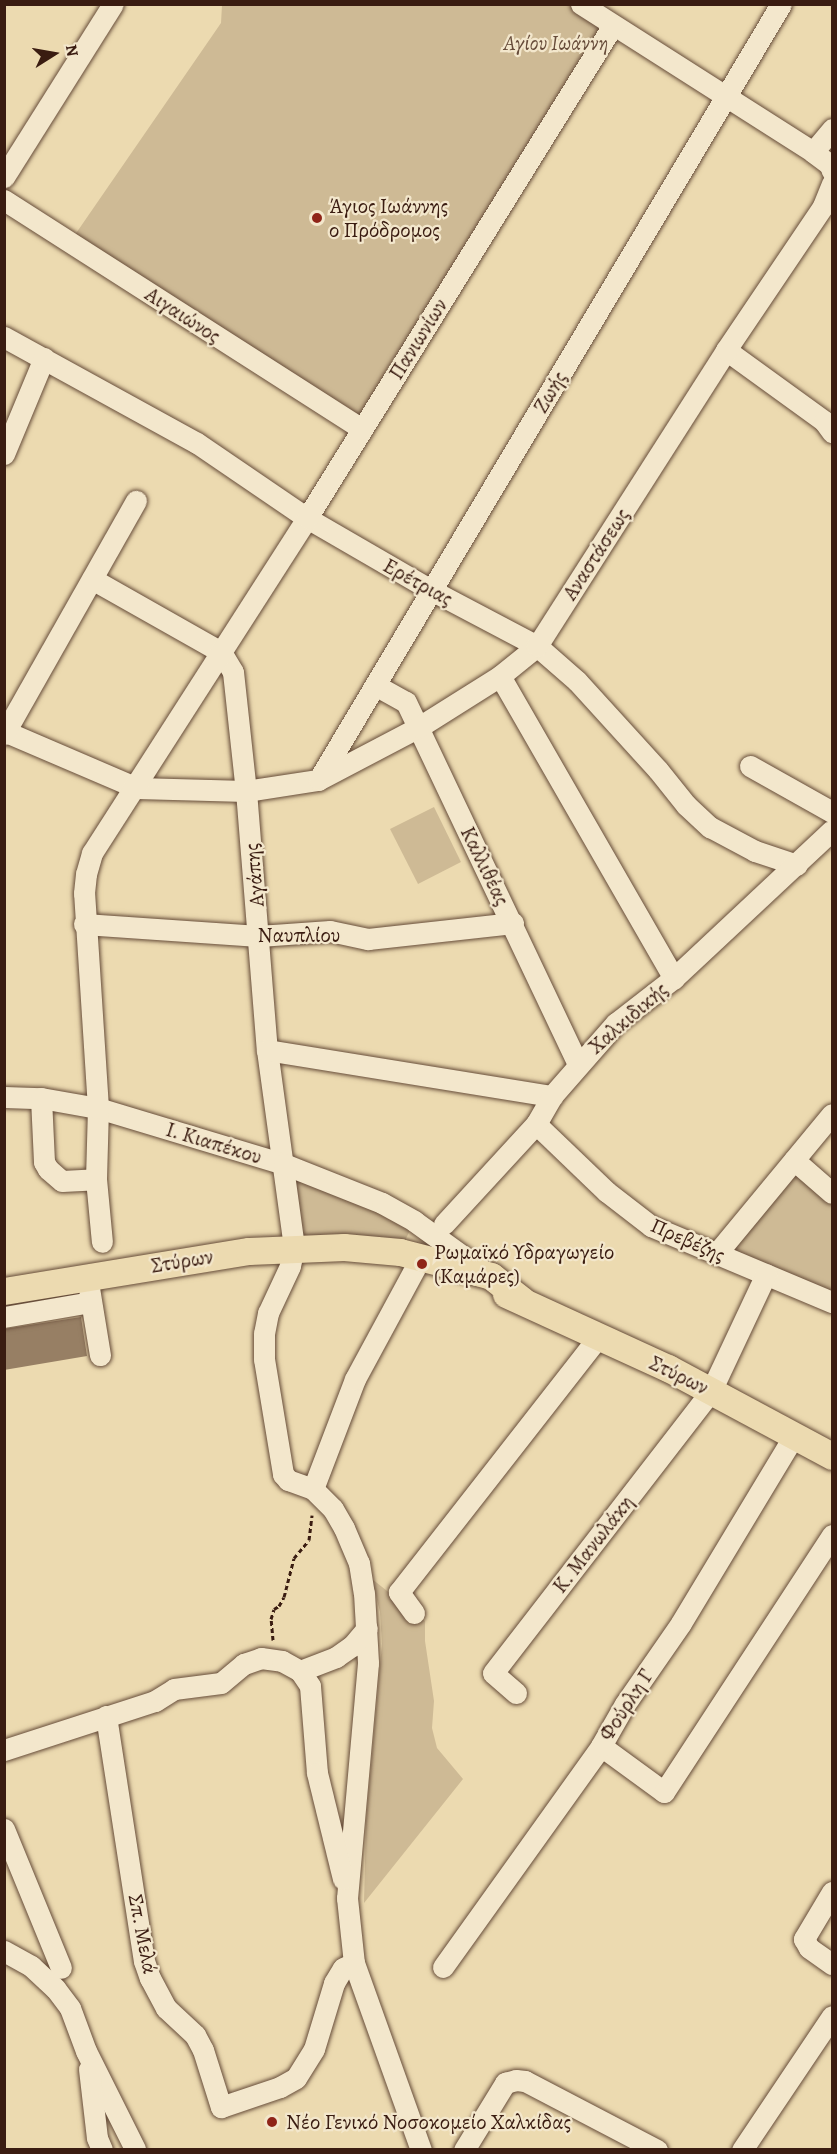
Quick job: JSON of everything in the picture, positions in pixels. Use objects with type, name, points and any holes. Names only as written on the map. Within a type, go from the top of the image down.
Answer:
[{"type":"main road","name":"Στύρων","points":[[361,1248],[415,1268],[475,1283],[522,1300],[711,1391],[831,1453]]},
{"type":"main road","name":"Στύρων","points":[[4,1292],[87,1276],[249,1251],[361,1248],[400,1252],[481,1268],[522,1300]]},
{"type":"street","points":[[4,177],[113,4]]},
{"type":"street","points":[[581,4],[813,152],[830,165],[832,171]]},
{"type":"street","name":"Ζωής","points":[[318,780],[781,4]]},
{"type":"street","name":"Πανιωνίων","points":[[102,1242],[96,1179],[99,1108],[84,924],[86,874],[93,854],[307,518],[612,25]]},
{"type":"street","points":[[813,152],[832,129]]},
{"type":"street","name":"Αναστάσεως","points":[[137,788],[246,791],[318,780],[419,727],[500,676],[537,646],[726,350],[823,206],[832,184]]},
{"type":"street","name":"Αιγαιώνος","points":[[4,200],[362,429]]},
{"type":"street","name":"Ερέτριας","points":[[4,337],[197,443],[307,518],[431,590],[537,646],[577,681],[658,770],[686,805],[710,826],[755,851],[797,865]]},
{"type":"street","points":[[726,350],[830,422]]},
{"type":"street","points":[[4,454],[44,358]]},
{"type":"street","points":[[136,501],[5,732],[137,788]]},
{"type":"street","points":[[92,579],[221,652]]},
{"type":"street","name":"Αγάπης","points":[[221,652],[232,672],[236,692],[259,936],[267,1050],[294,1248]]},
{"type":"street","points":[[500,676],[675,978]]},
{"type":"street","name":"Καλλιθέας","points":[[375,685],[406,702],[513,923],[578,1064]]},
{"type":"street","points":[[750,766],[832,812]]},
{"type":"street","name":"Χαλκιδικής","points":[[444,1224],[536,1124],[552,1096],[616,1023],[675,978],[832,830]]},
{"type":"street","name":"Ναυπλίου","points":[[84,924],[259,936],[330,931],[368,939],[513,923]]},
{"type":"street","points":[[267,1050],[552,1096]]},
{"type":"street","name":"Ι. Κιαπέκου","points":[[4,1097],[41,1098],[99,1108],[284,1164],[382,1203],[414,1221],[481,1268]]},
{"type":"street","points":[[41,1098],[44,1162],[48,1169],[62,1181],[96,1179]]},
{"type":"street","points":[[717,1253],[832,1114]]},
{"type":"street","name":"Πρεβέζης","points":[[536,1124],[607,1192],[651,1226],[832,1302]]},
{"type":"street","points":[[794,1160],[832,1193]]},
{"type":"street","name":"Ι. Κιαπέκου","points":[[414,1221],[444,1224]]},
{"type":"street","points":[[444,1224],[462,1238],[481,1268]]},
{"type":"street","points":[[294,1248],[290,1266],[268,1313],[264,1333],[264,1359],[283,1474],[288,1480],[318,1494],[344,1528],[359,1563],[367,1628],[368,1663],[347,1898]]},
{"type":"street","points":[[318,1494],[356,1378],[415,1268]]},
{"type":"street","points":[[711,1391],[766,1274]]},
{"type":"street","points":[[87,1276],[100,1355]]},
{"type":"street","points":[[4,1317],[91,1302]]},
{"type":"street","points":[[414,1613],[399,1592],[598,1337]]},
{"type":"street","name":"Κ. Μανωλάκη","points":[[516,1693],[493,1673],[711,1391]]},
{"type":"street","name":"Φούρλη Γ","points":[[443,1967],[600,1746],[625,1704],[681,1623],[795,1434]]},
{"type":"street","points":[[600,1746],[664,1792],[832,1535]]},
{"type":"street","points":[[300,1671],[336,1657],[352,1646],[367,1628]]},
{"type":"street","points":[[4,1750],[155,1701],[174,1689],[221,1683],[244,1664],[261,1658],[282,1661],[300,1671],[310,1686],[317,1773],[347,1898],[354,1963],[421,2150]]},
{"type":"street","name":"Σπ. Μελά","points":[[106,1716],[142,1949],[150,1978],[166,2008],[195,2035],[203,2050],[221,2107],[280,2087],[296,2078],[314,2049],[334,1983],[343,1968],[354,1963]]},
{"type":"street","points":[[4,1829],[61,1968]]},
{"type":"street","points":[[832,1892],[804,1939],[809,1948],[832,1964]]},
{"type":"street","points":[[4,1951],[31,1966],[56,1988],[70,2008],[86,2051],[135,2149]]},
{"type":"street","points":[[742,2150],[832,2016]]},
{"type":"street","points":[[86,2051],[99,2144],[117,2138],[124,2128]]},
{"type":"street","points":[[464,2150],[505,2083],[516,2080],[525,2081],[657,2150]]},
{"type":"path","points":[[274,1660],[271,1619],[274,1609],[279,1606],[284,1597],[294,1558],[309,1540],[313,1509],[318,1494]]},
{"type":"green space","name":"Αγίου Ιωάννη","points":[[222,5],[581,5],[613,25],[362,429],[70,242],[221,23]]},
{"type":"green space","points":[[434,807],[461,862],[418,884],[390,829]]},
{"type":"green space","points":[[794,1160],[832,1193],[832,1302],[717,1253]]},
{"type":"green space","points":[[284,1164],[414,1221],[400,1252],[294,1248]]},
{"type":"green space","points":[[372,1579],[425,1621],[425,1641],[434,1701],[432,1728],[437,1748],[463,1779],[364,1903],[366,1821],[382,1644],[380,1612]]},
{"type":"building","points":[[81,1317],[87,1356],[4,1370],[4,1329]]},
{"type":"place","name":"Άγιος Ιωάννης ο Πρόδρομος","points":[[317,218]]},
{"type":"place","name":"Ρωμαϊκό Υδραγωγείο (Καμάρες)","points":[[422,1264]]},
{"type":"place","name":"Νέο Γενικό Νοσοκομείο Χαλκίδας","points":[[272,2122]]}]
